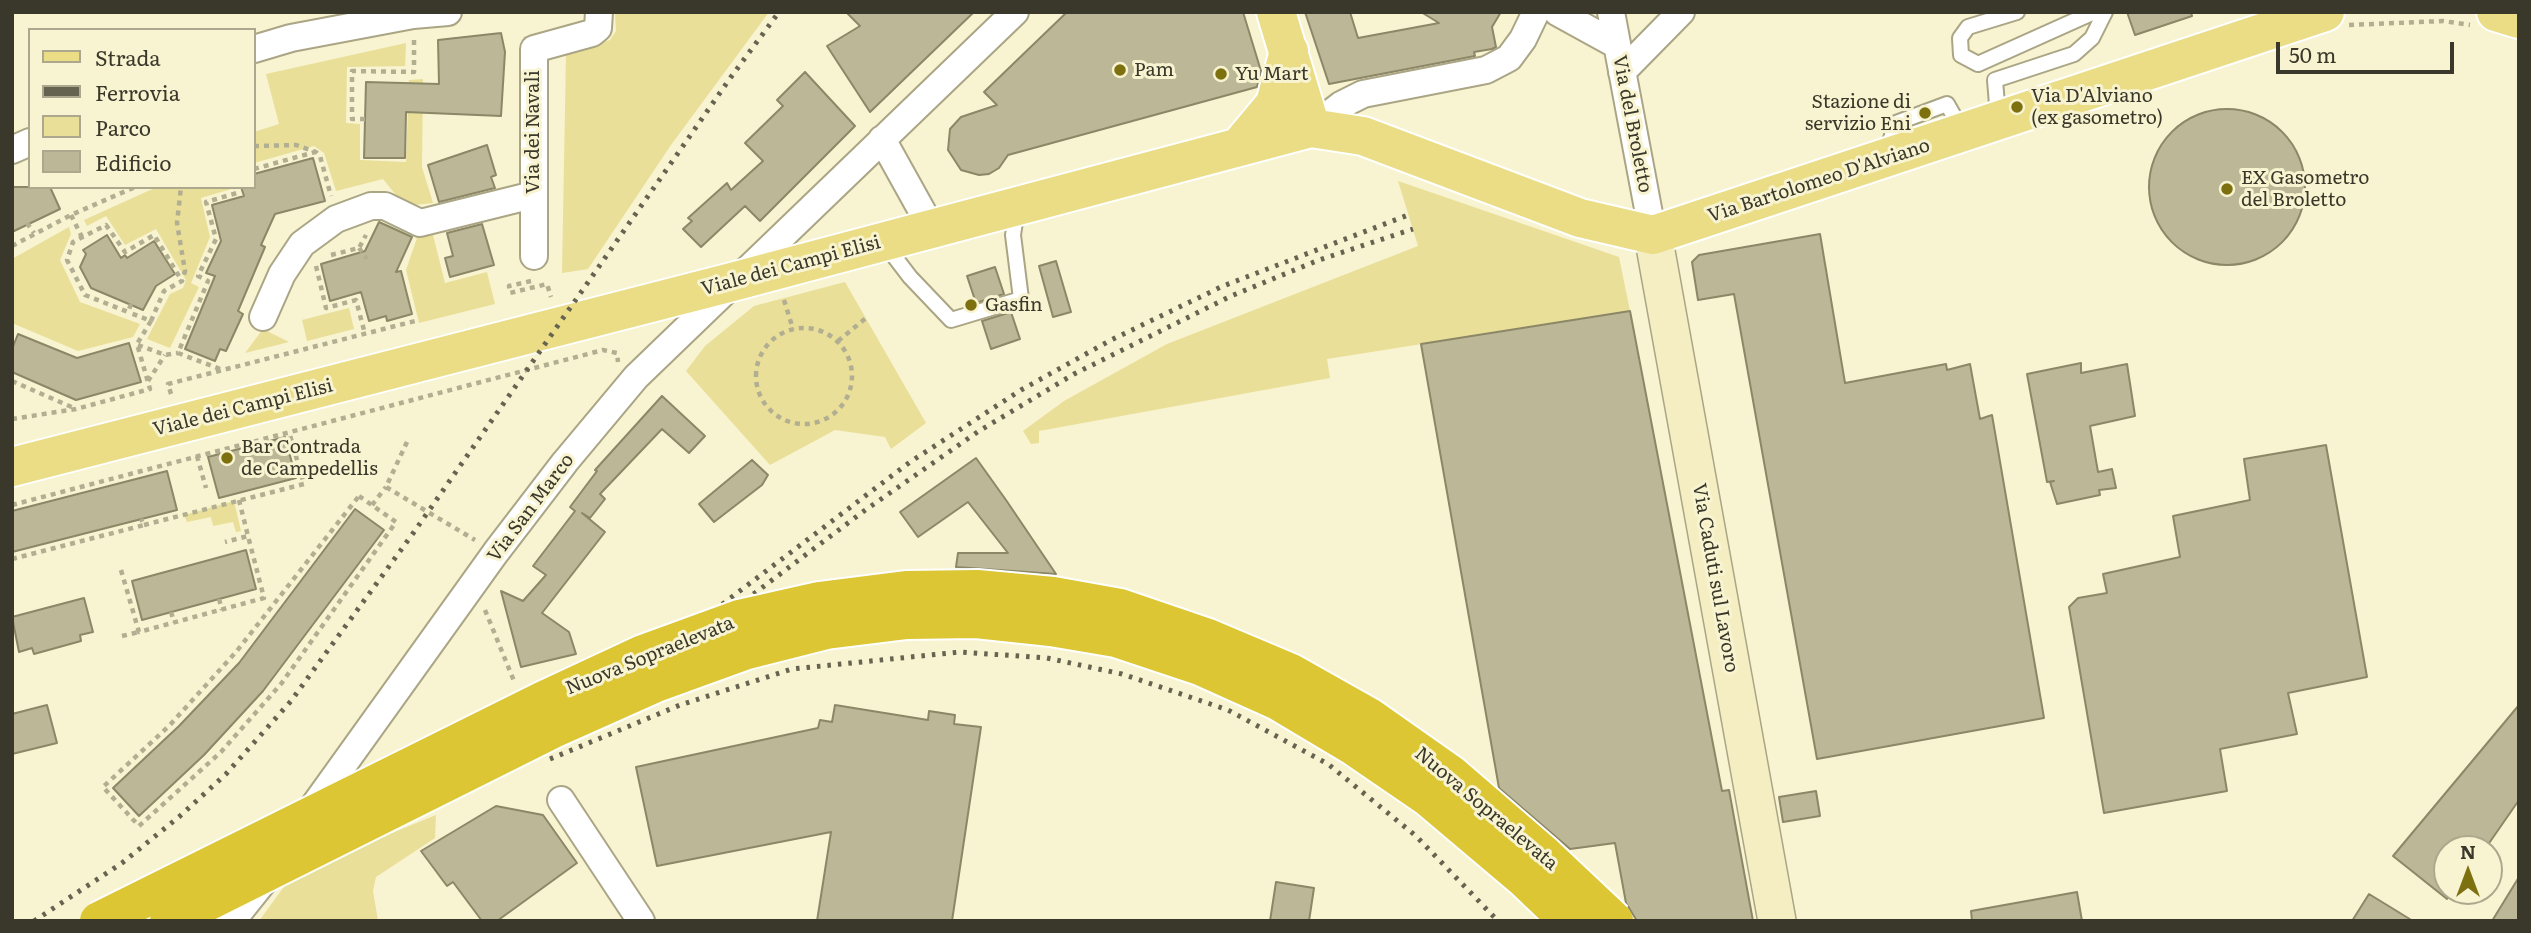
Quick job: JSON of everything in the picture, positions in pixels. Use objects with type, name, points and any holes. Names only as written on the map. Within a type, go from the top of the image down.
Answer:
[{"type":"highway","name":"Nuova Sopraelevata","points":[[99,921],[518,713],[643,654],[739,619],[819,600],[906,590],[977,589],[1053,596],[1120,608],[1208,638],[1291,673],[1369,717],[1450,774],[1545,856],[1614,921]]},
{"type":"highway","name":"Nuova Sopraelevata","points":[[169,921],[553,729],[656,683],[747,650],[826,630],[907,620],[976,619],[1051,627],[1116,638],[1200,666],[1278,701],[1355,747],[1428,797],[1525,879],[1569,921]]},
{"type":"main road","points":[[1276,12],[1311,128],[1363,136],[1580,218],[1653,235]]},
{"type":"main road","points":[[2497,12],[2519,19]]},
{"type":"main road","name":"Via Bartolomeo D'Alviano","points":[[1653,235],[1964,133],[2311,14]]},
{"type":"main road","points":[[1240,146],[1275,104],[1289,51]]},
{"type":"main road","name":"Viale dei Campi Elisi","points":[[12,467],[732,282],[1311,128]]},
{"type":"main road","name":"Via Caduti sul Lavoro","points":[[1653,235],[1777,921]]},
{"type":"main road","points":[[12,455],[112,442]]},
{"type":"street","points":[[256,48],[291,38],[413,15],[448,12]]},
{"type":"street","name":"Via dei Navali","points":[[541,267],[533,195],[534,49],[592,33],[598,28],[600,12]]},
{"type":"street","name":"Via San Marco","points":[[232,921],[259,891],[296,831],[565,462],[636,377],[1015,12]]},
{"type":"street","name":"Viale dei Campi Elisi","points":[[1311,128],[1341,105],[1363,94],[1486,70],[1509,58],[1536,12]]},
{"type":"street","points":[[1557,12],[1617,45]]},
{"type":"street","name":"Via del Broletto","points":[[1611,12],[1653,235]]},
{"type":"street","points":[[1622,72],[1681,12]]},
{"type":"street","points":[[882,139],[932,229]]},
{"type":"street","points":[[12,150],[28,143]]},
{"type":"street","points":[[263,317],[282,274],[302,244],[337,219],[371,206],[380,206],[420,223],[533,195]]},
{"type":"street","points":[[561,800],[641,921]]},
{"type":"lane","points":[[2017,12],[1968,27],[1960,38],[1961,55],[1978,64],[2094,12]]},
{"type":"lane","points":[[1999,121],[1994,80],[2074,54],[2092,38],[2105,12]]},
{"type":"lane","points":[[883,242],[910,277],[951,320],[1021,299],[1013,235],[1018,205]]},
{"type":"path","points":[[365,119],[352,119],[352,71],[414,72],[413,27]]},
{"type":"path","points":[[256,146],[296,145],[316,152],[320,156],[337,219]]},
{"type":"path","points":[[256,168],[316,152]]},
{"type":"path","points":[[12,246],[71,215],[130,189]]},
{"type":"path","points":[[181,189],[177,206],[184,257],[182,281]]},
{"type":"path","points":[[178,353],[208,281],[198,276],[216,239],[206,202],[237,193],[236,189]]},
{"type":"path","points":[[326,257],[359,248],[380,206]]},
{"type":"path","points":[[71,215],[82,237]]},
{"type":"path","points":[[27,223],[34,233]]},
{"type":"path","points":[[151,321],[85,295],[67,260],[72,242],[106,225],[125,252],[155,235],[182,281]]},
{"type":"path","points":[[359,248],[367,259]]},
{"type":"path","points":[[315,260],[326,308],[356,300],[365,334]]},
{"type":"path","points":[[541,267],[509,286],[510,293],[547,284],[551,297]]},
{"type":"path","points":[[12,419],[76,409],[150,389],[137,344],[164,291],[182,281]]},
{"type":"path","points":[[783,297],[793,329]]},
{"type":"path","points":[[128,312],[131,304]]},
{"type":"path","points":[[838,341],[866,318]]},
{"type":"path","points":[[171,394],[168,384],[415,321]]},
{"type":"path","points":[[793,329],[817,330],[838,341],[847,354],[852,369],[852,384],[846,399],[836,411],[823,419],[792,422],[766,405],[758,390],[756,375],[759,359],[767,345],[779,335],[793,329]]},
{"type":"path","points":[[137,344],[165,355],[178,353],[199,358],[221,370]]},
{"type":"path","points":[[12,505],[603,350],[617,353],[618,363],[609,373]]},
{"type":"path","points":[[148,382],[165,355]]},
{"type":"path","points":[[12,381],[76,409]]},
{"type":"path","points":[[12,559],[304,484],[289,432]]},
{"type":"path","points":[[372,505],[386,487],[407,442]]},
{"type":"path","points":[[198,456],[206,488]]},
{"type":"path","points":[[386,487],[475,540]]},
{"type":"path","points":[[255,488],[257,496]]},
{"type":"path","points":[[359,496],[372,505],[396,522],[281,684],[221,752],[139,826],[103,788],[169,726],[236,652],[359,496]]},
{"type":"path","points":[[122,636],[264,598],[239,500]]},
{"type":"path","points":[[141,519],[144,525]]},
{"type":"path","points":[[83,534],[85,540]]},
{"type":"path","points":[[225,542],[248,536]]},
{"type":"path","points":[[23,550],[25,556]]},
{"type":"path","points":[[121,570],[138,632]]},
{"type":"path","points":[[219,599],[222,610]]},
{"type":"path","points":[[171,612],[174,622]]},
{"type":"green space","points":[[615,12],[769,12],[671,145],[588,269],[562,273],[566,54],[610,40],[616,31]]},
{"type":"green space","points":[[406,43],[405,66],[347,67],[346,123],[360,124],[360,160],[406,162],[409,80],[423,79],[422,167],[433,203],[405,206],[383,179],[336,191],[324,153],[314,146],[256,162],[256,131],[279,124],[266,74]]},
{"type":"green space","points":[[1398,181],[1619,257],[1630,311],[1327,359],[1330,378],[1039,431],[1039,443],[1031,444],[1023,431],[1064,401],[1167,344],[1418,246]]},
{"type":"green space","points":[[153,189],[231,189],[201,198],[210,237],[191,283],[199,287],[170,348],[147,339],[170,294],[183,288],[186,280],[156,229],[125,245],[106,216],[87,226],[84,220]]},
{"type":"green space","points":[[69,227],[71,234],[60,260],[80,302],[140,324],[133,337],[78,351],[12,323],[12,259]]},
{"type":"green space","points":[[432,231],[445,283],[487,272],[495,304],[419,323],[406,270],[418,235]]},
{"type":"green space","points":[[845,282],[926,423],[891,449],[885,437],[835,430],[770,465],[686,371],[705,346],[754,306]]},
{"type":"green space","points":[[349,308],[354,329],[307,341],[302,320]]},
{"type":"green space","points":[[263,329],[289,342],[245,353]]},
{"type":"green space","points":[[234,501],[241,531],[236,532],[233,522],[213,526],[211,517],[187,522],[184,515]]},
{"type":"green space","points":[[436,815],[435,838],[376,877],[373,891],[378,921],[259,921],[286,884],[360,846]]},
{"type":"building","points":[[846,12],[974,12],[870,112],[827,46],[860,26]]},
{"type":"building","points":[[1067,12],[1243,12],[1261,71],[1257,87],[1008,155],[999,168],[989,174],[979,175],[961,170],[948,150],[950,129],[961,117],[997,105],[984,92]]},
{"type":"building","points":[[1305,12],[1350,12],[1358,38],[1439,23],[1421,12],[1501,12],[1492,27],[1496,47],[1492,49],[1474,52],[1475,56],[1329,84]]},
{"type":"building","points":[[2127,12],[2191,12],[2192,16],[2135,35]]},
{"type":"building","points":[[501,33],[505,52],[501,116],[406,112],[405,158],[364,158],[366,82],[439,84],[438,40]]},
{"type":"building","points":[[805,72],[855,126],[760,221],[745,206],[701,247],[683,229],[692,221],[688,218],[727,183],[731,190],[763,161],[745,143],[783,106],[777,100]]},
{"type":"building","name":"EX Gasometro del Broletto","points":[[2227,109],[2257,115],[2282,132],[2299,157],[2305,187],[2299,217],[2282,242],[2257,259],[2227,265],[2197,259],[2172,242],[2155,217],[2149,187],[2155,157],[2172,132],[2197,115]]},
{"type":"building","points":[[487,145],[496,175],[491,177],[495,188],[439,202],[428,165]]},
{"type":"building","points":[[313,158],[325,201],[275,214],[261,245],[265,247],[238,311],[243,314],[226,351],[220,349],[215,361],[185,349],[215,276],[206,273],[221,241],[212,205],[244,196],[242,189],[256,189],[256,173]]},
{"type":"building","points":[[12,187],[51,189],[60,209],[12,232]]},
{"type":"building","points":[[379,222],[412,237],[396,272],[401,271],[412,314],[387,321],[386,316],[369,321],[361,292],[330,301],[321,264],[365,251]]},
{"type":"building","points":[[482,224],[494,265],[450,277],[445,258],[453,256],[447,233]]},
{"type":"building","points":[[1820,234],[1845,383],[1946,364],[1947,370],[1970,364],[1980,419],[1992,415],[2044,718],[1817,759],[1734,294],[1698,300],[1692,262],[1699,255]]},
{"type":"building","points":[[107,235],[121,258],[125,255],[127,258],[154,241],[175,274],[156,286],[143,310],[91,288],[80,267],[86,254],[83,250]]},
{"type":"building","points":[[1056,261],[1071,312],[1053,317],[1039,266]]},
{"type":"building","points":[[995,267],[1004,294],[976,303],[967,276]]},
{"type":"building","points":[[1630,311],[1722,791],[1729,790],[1753,921],[1637,921],[1626,903],[1615,843],[1570,849],[1499,788],[1421,344]]},
{"type":"building","points":[[1011,312],[1020,339],[991,349],[982,321]]},
{"type":"building","points":[[18,334],[77,358],[129,343],[141,382],[76,400],[12,372],[12,349]]},
{"type":"building","points":[[2081,363],[2081,373],[2127,364],[2135,416],[2090,426],[2098,472],[2112,469],[2116,488],[2099,490],[2100,495],[2057,504],[2050,482],[2054,481],[2047,482],[2027,374]]},
{"type":"building","points":[[662,396],[705,436],[689,453],[662,429],[600,494],[605,499],[590,518],[582,513],[605,532],[542,613],[569,632],[576,654],[521,667],[501,591],[523,601],[546,575],[533,566],[575,511],[570,507],[597,471],[595,470]]},
{"type":"building","points":[[285,437],[296,478],[219,498],[208,457]]},
{"type":"building","points":[[2326,445],[2367,677],[2288,693],[2297,734],[2220,749],[2227,791],[2104,813],[2069,607],[2078,598],[2107,593],[2103,574],[2180,557],[2173,516],[2250,500],[2244,459]]},
{"type":"building","points":[[976,458],[1056,574],[956,567],[958,553],[1008,553],[968,502],[918,537],[900,512]]},
{"type":"building","points":[[752,460],[768,475],[762,485],[714,522],[699,504]]},
{"type":"building","points":[[167,471],[177,510],[12,552],[12,511]]},
{"type":"building","points":[[355,509],[384,530],[263,691],[204,755],[139,816],[113,788],[179,726],[239,663]]},
{"type":"building","points":[[246,550],[256,589],[142,620],[132,581]]},
{"type":"building","points":[[84,598],[93,632],[80,635],[81,641],[34,654],[32,648],[19,652],[12,617]]},
{"type":"building","points":[[47,705],[57,743],[12,754],[12,714]]},
{"type":"building","points":[[835,705],[928,720],[929,711],[955,715],[954,724],[981,727],[952,921],[817,921],[831,832],[657,866],[636,767],[818,728],[820,720],[832,722]]},
{"type":"building","points":[[2519,705],[2519,800],[2495,835],[2433,835],[2433,888],[2393,856]]},
{"type":"building","points":[[1816,791],[1820,816],[1783,822],[1779,797]]},
{"type":"building","points":[[496,806],[543,815],[577,863],[497,921],[482,921],[453,882],[447,886],[421,851]]},
{"type":"building","points":[[2519,877],[2519,921],[2492,921]]},
{"type":"building","points":[[1276,882],[1314,888],[1309,921],[1270,921]]},
{"type":"building","points":[[2077,892],[2082,921],[1972,921],[1971,911]]},
{"type":"building","points":[[2369,894],[2413,921],[2352,921]]},
{"type":"railway","points":[[34,921],[122,863],[180,816],[226,774],[291,701],[414,532],[779,12]]},
{"type":"railway","points":[[557,716],[712,612],[910,462],[1021,390],[1111,340],[1223,286],[1408,215]]},
{"type":"railway","points":[[556,733],[687,644],[864,511],[979,431],[1074,374],[1231,296],[1319,260],[1413,229]]},
{"type":"railway","points":[[550,759],[680,705],[792,669],[960,652],[1047,658],[1122,674],[1228,710],[1328,764],[1416,836],[1498,921]]},
{"type":"place","name":"Pam","points":[[1120,70]]},
{"type":"place","name":"Yu Mart","points":[[1221,74]]},
{"type":"place","name":"Via D'Alviano (ex gasometro)","points":[[2017,107]]},
{"type":"place","name":"Stazione di servizio Eni","points":[[1925,113]]},
{"type":"place","name":"EX Gasometro del Broletto","points":[[2227,189]]},
{"type":"place","name":"Gasfin","points":[[971,305]]},
{"type":"place","name":"Bar Contrada de Campedellis","points":[[227,458]]}]
